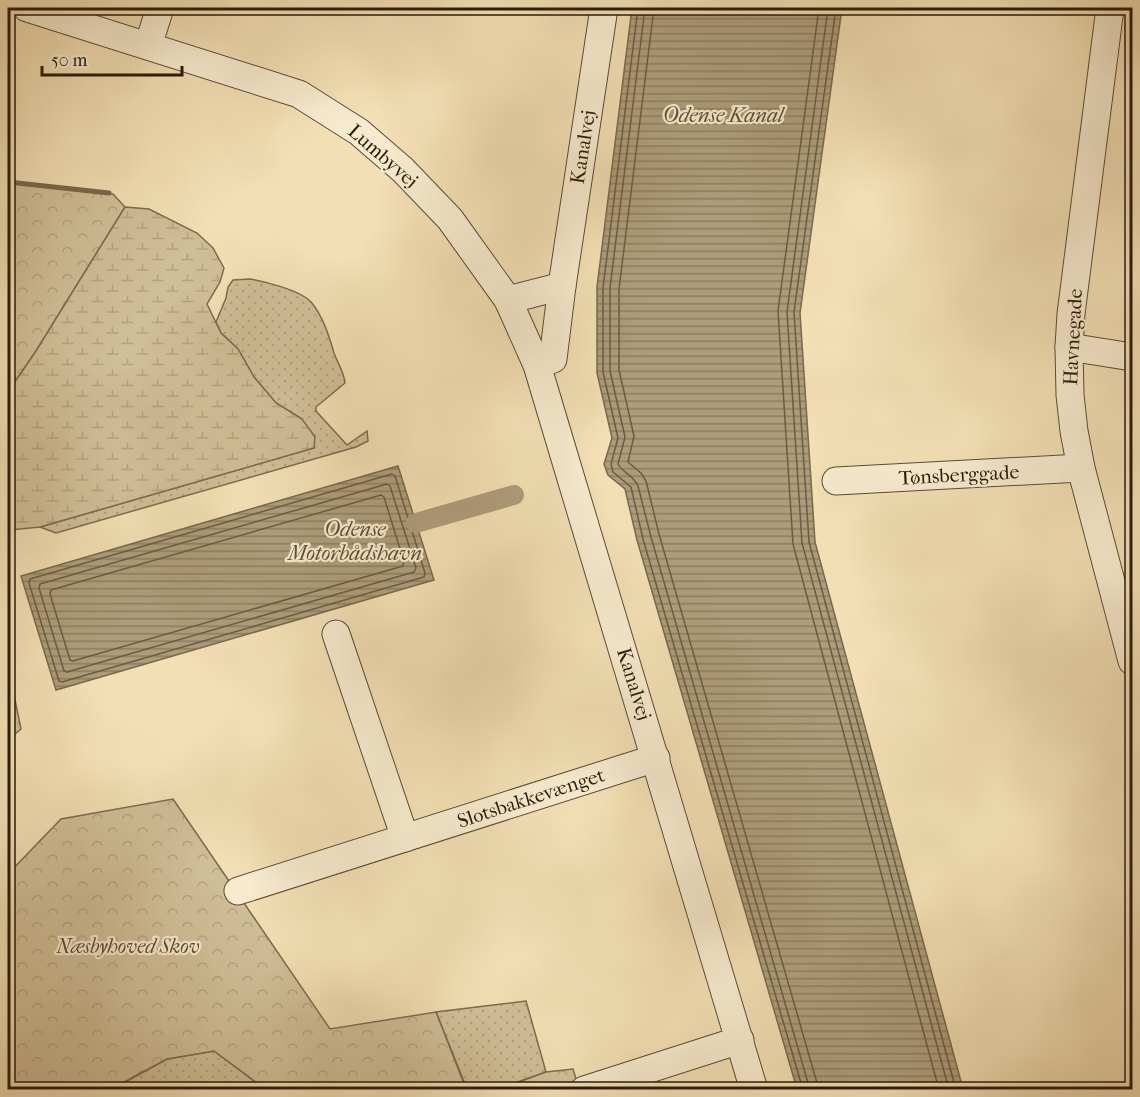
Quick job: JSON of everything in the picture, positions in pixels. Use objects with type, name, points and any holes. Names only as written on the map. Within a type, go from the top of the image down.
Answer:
[{"type":"street","name":"Lumbyvej","points":[[27,8],[299,94],[359,132],[404,170],[450,219],[508,300],[537,365]]},
{"type":"street","points":[[148,46],[160,8]]},
{"type":"street","name":"Kanalvej","points":[[604,8],[553,358],[537,365],[754,1089]]},
{"type":"street","name":"Havnegade","points":[[1110,8],[1069,347],[1072,407],[1081,468],[1132,661]]},
{"type":"street","points":[[508,300],[562,286]]},
{"type":"street","points":[[1069,347],[1132,357]]},
{"type":"street","name":"Tønsberggade","points":[[836,481],[1081,468]]},
{"type":"street","points":[[336,634],[405,838]]},
{"type":"street","name":"Slotsbakkevænget","points":[[238,891],[656,758]]},
{"type":"street","points":[[584,1089],[740,1040]]},
{"type":"green space","points":[[8,182],[113,194],[125,207],[8,392]]},
{"type":"green space","points":[[125,207],[149,209],[197,233],[213,248],[224,268],[220,282],[207,304],[221,333],[238,349],[254,377],[276,403],[302,419],[315,437],[314,448],[40,527],[10,530],[8,528],[8,392]]},
{"type":"green space","points":[[250,279],[291,290],[311,302],[325,326],[345,383],[316,407],[316,411],[347,445],[367,431],[368,441],[356,447],[56,533],[40,527],[314,448],[302,419],[276,403],[254,377],[238,349],[221,333],[216,322],[228,287],[233,280]]},
{"type":"green space","points":[[8,666],[21,729],[8,740]]},
{"type":"green space","name":"Næsbyhoved Skov","points":[[173,799],[330,1029],[436,1012],[466,1089],[265,1089],[214,1051],[167,1059],[111,1089],[8,1090],[8,874],[61,819]]},
{"type":"green space","points":[[526,1001],[546,1072],[497,1089],[467,1089],[436,1012]]},
{"type":"green space","points":[[214,1051],[265,1089],[111,1090],[167,1059]]},
{"type":"green space","points":[[573,1069],[579,1089],[497,1090],[546,1072]]},
{"type":"water","name":"Odense Kanal","points":[[632,8],[842,8],[800,313],[815,542],[963,1089],[797,1089],[637,540],[625,489],[608,475],[604,464],[612,438],[597,373],[597,287]]},
{"type":"water","name":"Odense Motorbådshavn","points":[[398,466],[434,580],[56,690],[21,576]]},
{"type":"waterway","points":[[8,182],[109,193]]},
{"type":"waterway","points":[[416,523],[514,495]]}]
